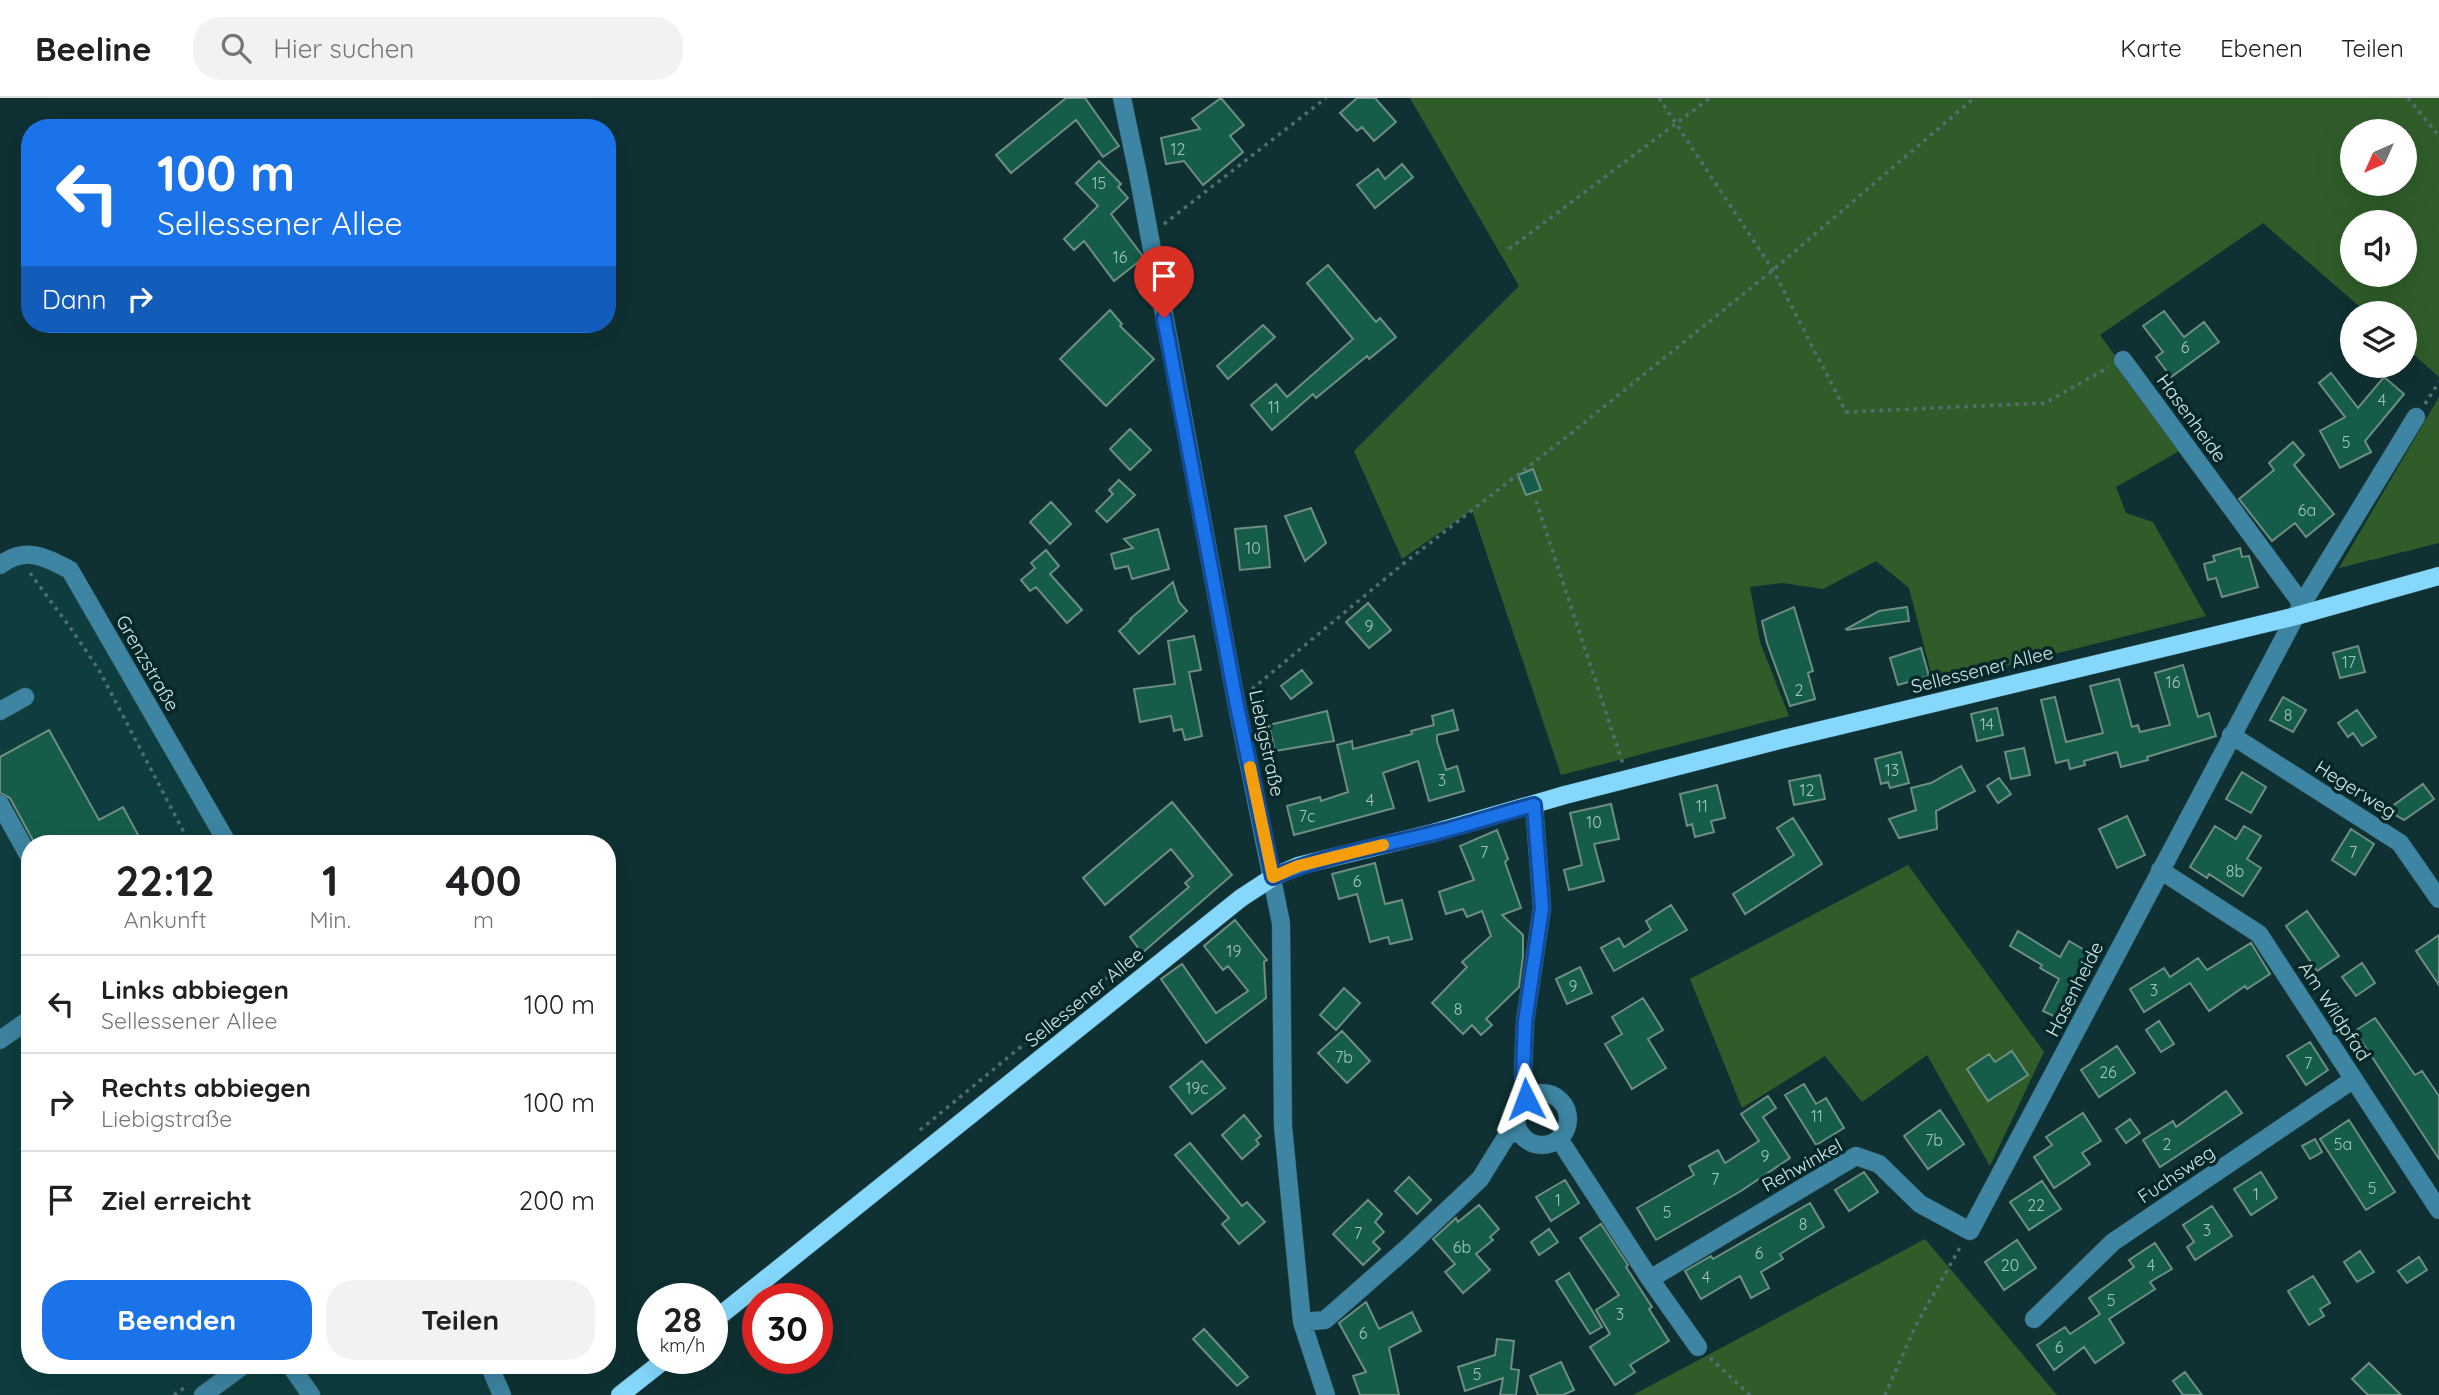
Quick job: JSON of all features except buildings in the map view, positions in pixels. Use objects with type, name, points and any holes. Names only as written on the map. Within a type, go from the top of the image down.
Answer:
[{"type":"main road","name":"Sellessener Allee","points":[[728,1309],[1220,915],[1273,877],[1298,866],[1433,833],[1784,739],[2439,576]]},
{"type":"main road","points":[[620,1395],[647,1374]]},
{"type":"street","name":"Liebigstraße","points":[[1122,100],[1281,923],[1283,1126],[1302,1322],[1326,1395]]},
{"type":"street","name":"Hasenheide","points":[[2123,360],[2299,610]]},
{"type":"street","name":"Hasenheide","points":[[1970,1231],[2299,610],[2416,418]]},
{"type":"street","name":"Grenzstraße","points":[[18,557],[41,555],[69,570],[223,835]]},
{"type":"street","points":[[0,565],[10,558],[18,557]]},
{"type":"street","points":[[0,711],[24,696]]},
{"type":"street","name":"Hegerweg","points":[[2231,735],[2400,843],[2439,899]]},
{"type":"street","points":[[0,804],[21,842]]},
{"type":"street","points":[[1526,1099],[1523,1072],[1525,1022],[1542,908],[1534,805]]},
{"type":"street","name":"Am Wildpfad","points":[[2160,870],[2259,934],[2439,1210]]},
{"type":"street","points":[[0,1040],[21,1025]]},
{"type":"street","name":"Fuchsweg","points":[[2034,1320],[2113,1242],[2354,1079]]},
{"type":"street","points":[[1543,1093],[1559,1099],[1565,1106],[1568,1123],[1559,1139],[1543,1145],[1534,1144],[1520,1133],[1517,1111],[1526,1099],[1543,1093]]},
{"type":"street","points":[[1302,1322],[1325,1320],[1407,1248],[1480,1178],[1508,1134],[1520,1133]]},
{"type":"street","points":[[1559,1139],[1650,1279],[1698,1347]]},
{"type":"street","name":"Rehwinkel","points":[[1650,1279],[1856,1156],[1879,1164],[1920,1205],[1970,1231]]},
{"type":"street","points":[[203,1395],[232,1374]]},
{"type":"street","points":[[296,1374],[311,1395]]},
{"type":"street","points":[[493,1374],[502,1395]]},
{"type":"path","points":[[1149,236],[1326,98]]},
{"type":"path","points":[[1660,98],[1773,270],[1846,412],[2045,403],[2123,360]]},
{"type":"path","points":[[1509,249],[1710,98]]},
{"type":"path","points":[[1236,701],[1773,270],[1974,98]]},
{"type":"path","points":[[2408,98],[2439,136]]},
{"type":"path","points":[[2416,418],[2439,382]]},
{"type":"path","points":[[1536,501],[1628,779]]},
{"type":"path","points":[[18,557],[99,670],[185,835]]},
{"type":"path","points":[[1885,1395],[1915,1327],[1970,1231]]},
{"type":"path","points":[[1698,1347],[1750,1395]]},
{"type":"shaded area","points":[[41,555],[64,575],[213,835],[21,835],[21,1374],[493,1374],[502,1395],[0,1395],[0,566]]},
{"type":"green space","points":[[1410,98],[2439,98],[2439,377],[2417,358],[2417,301],[2353,301],[2263,223],[2100,335],[2183,449],[2116,487],[2126,513],[2153,522],[2206,616],[1934,684],[1909,588],[1876,561],[1823,589],[1783,583],[1750,587],[1760,642],[1789,716],[1561,775],[1472,510],[1402,559],[1354,451],[1519,286]]},
{"type":"green space","points":[[2439,397],[2439,543],[2339,568]]},
{"type":"green space","points":[[1908,865],[2044,1052],[1990,1166],[1927,1055],[1862,1102],[1825,1056],[1742,1108],[1690,979]]},
{"type":"green space","points":[[1925,1239],[2057,1395],[1633,1395]]},
{"type":"slow traffic","points":[[1250,767],[1273,877],[1298,866],[1383,845]]},
{"type":"route","points":[[1164,318],[1236,701],[1273,877],[1298,866],[1534,805],[1542,908],[1525,1022],[1523,1072],[1526,1099]]}]
